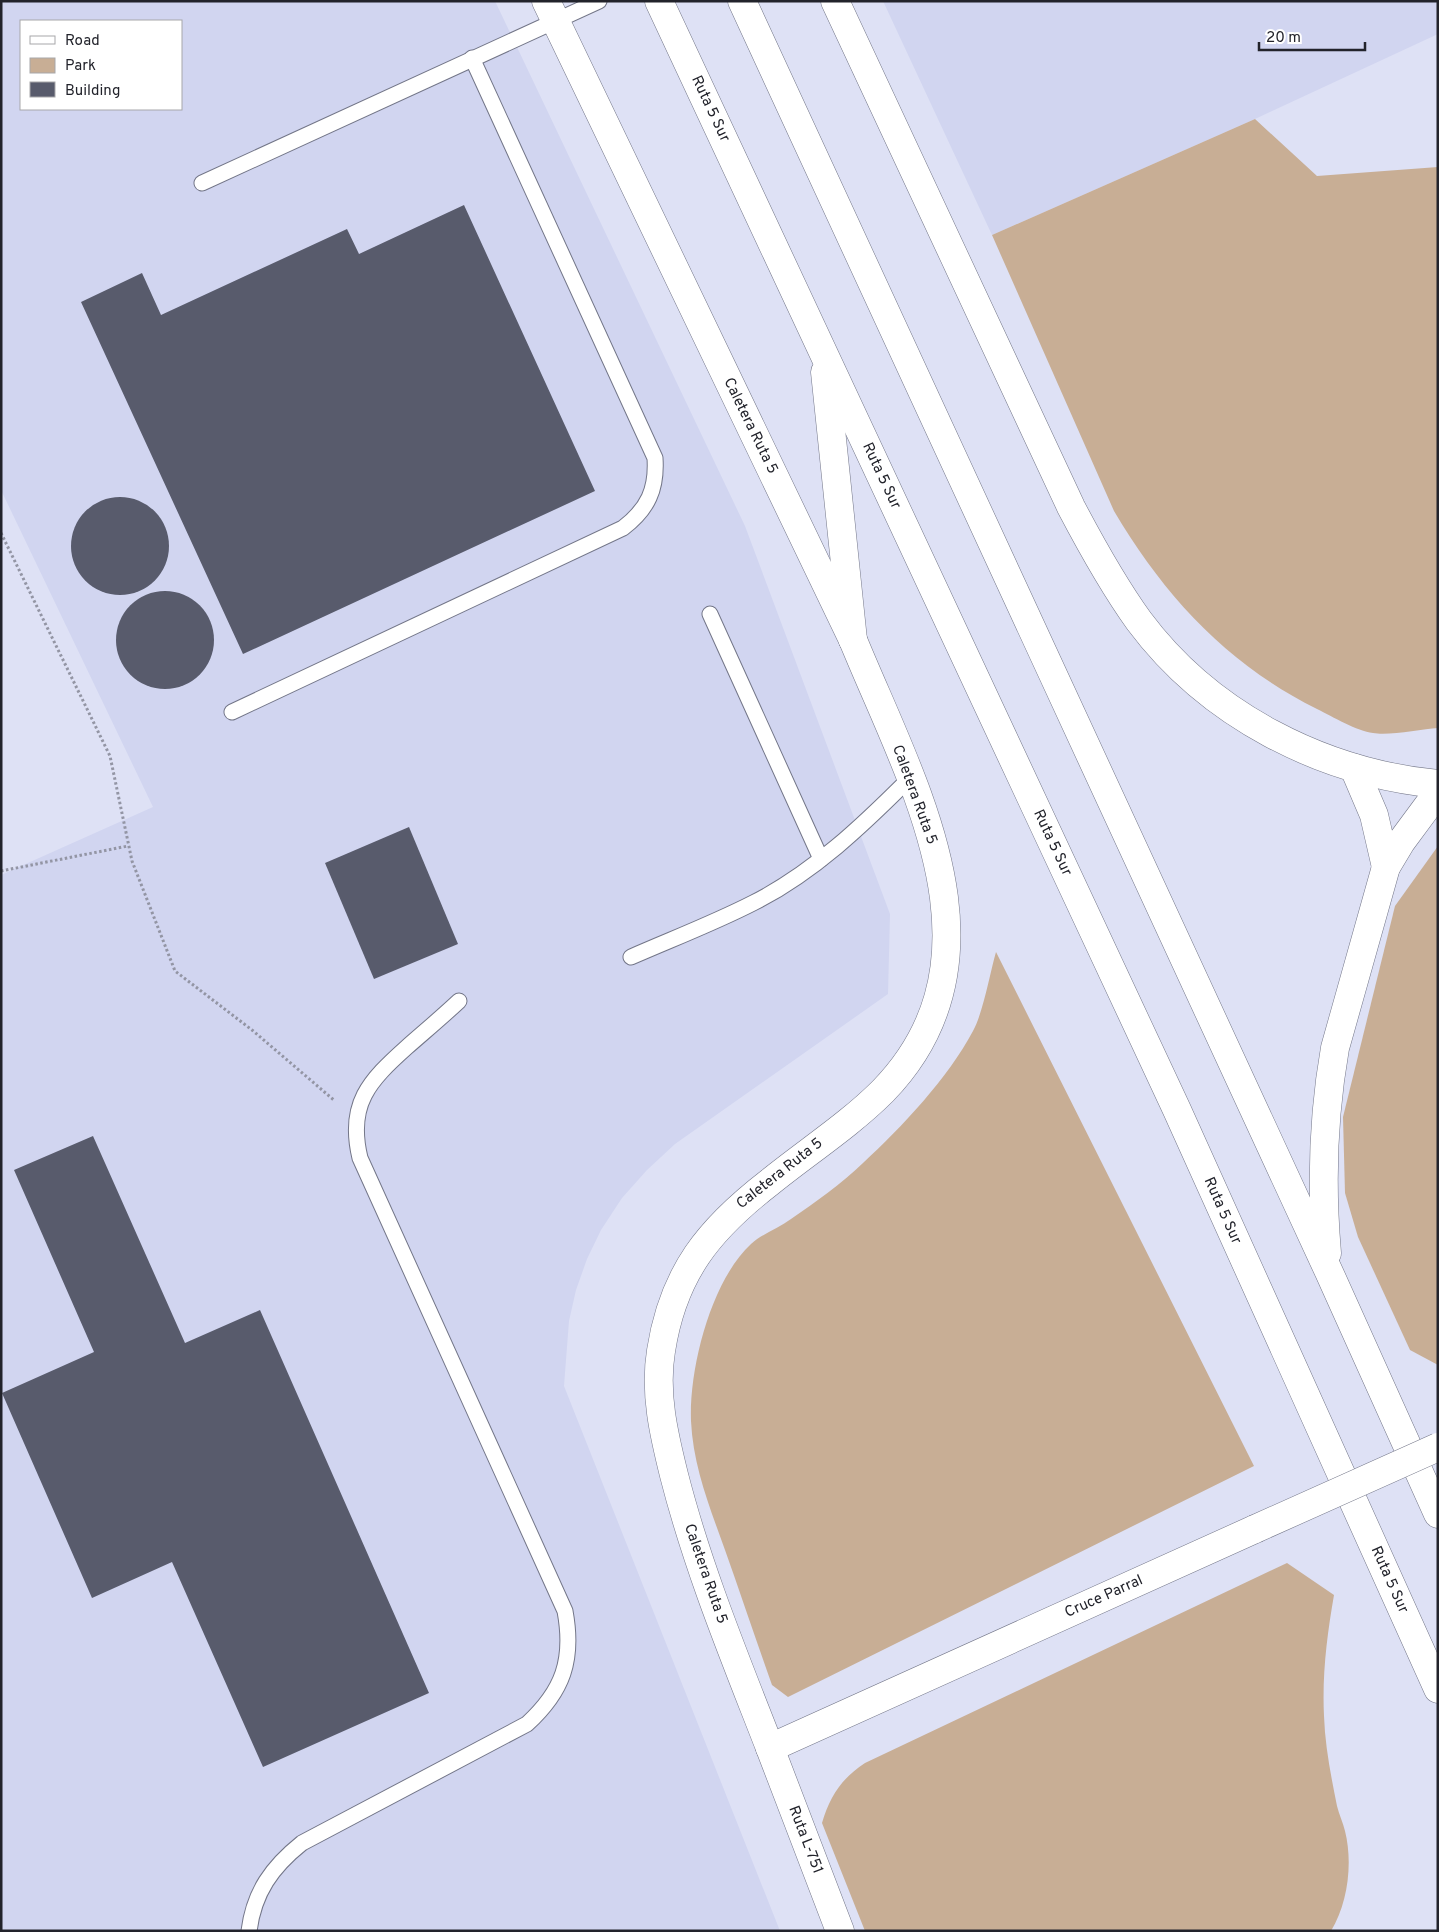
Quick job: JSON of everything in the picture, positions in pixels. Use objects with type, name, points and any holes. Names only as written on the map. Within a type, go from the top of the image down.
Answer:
[{"type":"main road","name":"Ruta 5 Sur","points":[[659,1],[1177,1110],[1438,1689]]},
{"type":"main road","points":[[742,1],[1329,1272],[1438,1514]]},
{"type":"main road","points":[[835,1],[1071,507],[1108,576],[1140,623],[1200,687],[1276,737],[1354,768],[1413,782],[1438,784]]},
{"type":"main road","name":"Caletera Ruta 5","points":[[550,11],[853,640],[910,778],[934,847],[946,901],[946,952],[942,984],[932,1014],[918,1044],[883,1090],[861,1111],[733,1211],[712,1233],[694,1258],[678,1288],[667,1320],[660,1354],[659,1386],[661,1417],[680,1497],[711,1595],[770,1748]]},
{"type":"main road","points":[[823,351],[853,640]]},
{"type":"main road","points":[[1354,768],[1374,815],[1386,867]]},
{"type":"main road","points":[[1329,1272],[1324,1215],[1323,1158],[1330,1076],[1342,1020],[1386,867],[1401,842],[1438,792]]},
{"type":"main road","name":"Cruce Parral","points":[[770,1748],[1438,1446]]},
{"type":"main road","name":"Ruta L-751","points":[[770,1748],[840,1931]]},
{"type":"lane","points":[[202,183],[472,58],[550,11],[599,1]]},
{"type":"lane","points":[[232,712],[623,528],[646,506],[652,493],[656,476],[655,458],[472,58]]},
{"type":"lane","points":[[710,614],[821,859]]},
{"type":"lane","points":[[631,957],[753,903],[821,859],[866,822],[910,778]]},
{"type":"lane","points":[[249,1931],[257,1897],[268,1876],[283,1858],[302,1843],[527,1724],[544,1709],[556,1690],[565,1669],[569,1650],[569,1630],[562,1603],[360,1158],[355,1138],[356,1118],[361,1098],[372,1081],[459,1001]]},
{"type":"path","points":[[1,533],[110,756],[132,861],[175,971],[252,1030],[356,1118]]},
{"type":"path","points":[[1,871],[128,846]]},
{"type":"shaded area","points":[[1,1],[495,1],[745,526],[890,914],[888,994],[675,1144],[647,1170],[622,1198],[601,1230],[587,1259],[576,1290],[569,1321],[564,1386],[780,1931],[1,1931],[1,875],[153,807],[1,490]]},
{"type":"shaded area","points":[[883,1],[1438,1],[1438,34],[1255,119],[992,235]]},
{"type":"green space","points":[[1255,119],[1317,176],[1438,167],[1438,728],[1380,734],[1360,730],[1338,720],[1285,691],[1254,671],[1227,649],[1177,600],[1155,572],[1114,511],[992,235]]},
{"type":"green space","points":[[1438,846],[1438,1365],[1410,1350],[1358,1237],[1345,1193],[1343,1117],[1395,906]]},
{"type":"green space","points":[[996,952],[1254,1466],[788,1697],[772,1685],[708,1503],[695,1454],[692,1438],[691,1400],[694,1376],[705,1326],[724,1280],[737,1260],[751,1244],[800,1213],[846,1178],[893,1134],[937,1084],[963,1049],[977,1023]]},
{"type":"green space","points":[[1287,1563],[1334,1595],[1326,1655],[1324,1716],[1327,1750],[1337,1806],[1347,1843],[1349,1869],[1345,1895],[1337,1920],[1331,1931],[865,1931],[822,1823],[833,1796],[843,1781],[865,1763]]},
{"type":"building","points":[[464,205],[595,491],[243,654],[81,302],[142,273],[161,315],[347,229],[359,254]]},
{"type":"building","points":[[120,497],[139,501],[155,511],[165,527],[169,546],[165,565],[155,581],[139,591],[120,595],[101,591],[85,581],[75,565],[71,546],[75,527],[85,511],[101,501]]},
{"type":"building","points":[[165,591],[184,595],[200,605],[210,621],[214,640],[210,659],[200,675],[184,685],[165,689],[146,685],[130,675],[120,659],[116,640],[120,621],[130,605],[146,595]]},
{"type":"building","points":[[409,827],[458,944],[374,979],[325,863]]},
{"type":"building","points":[[93,1136],[185,1343],[260,1310],[429,1693],[263,1767],[172,1562],[92,1598],[2,1393],[94,1352],[14,1170]]}]
